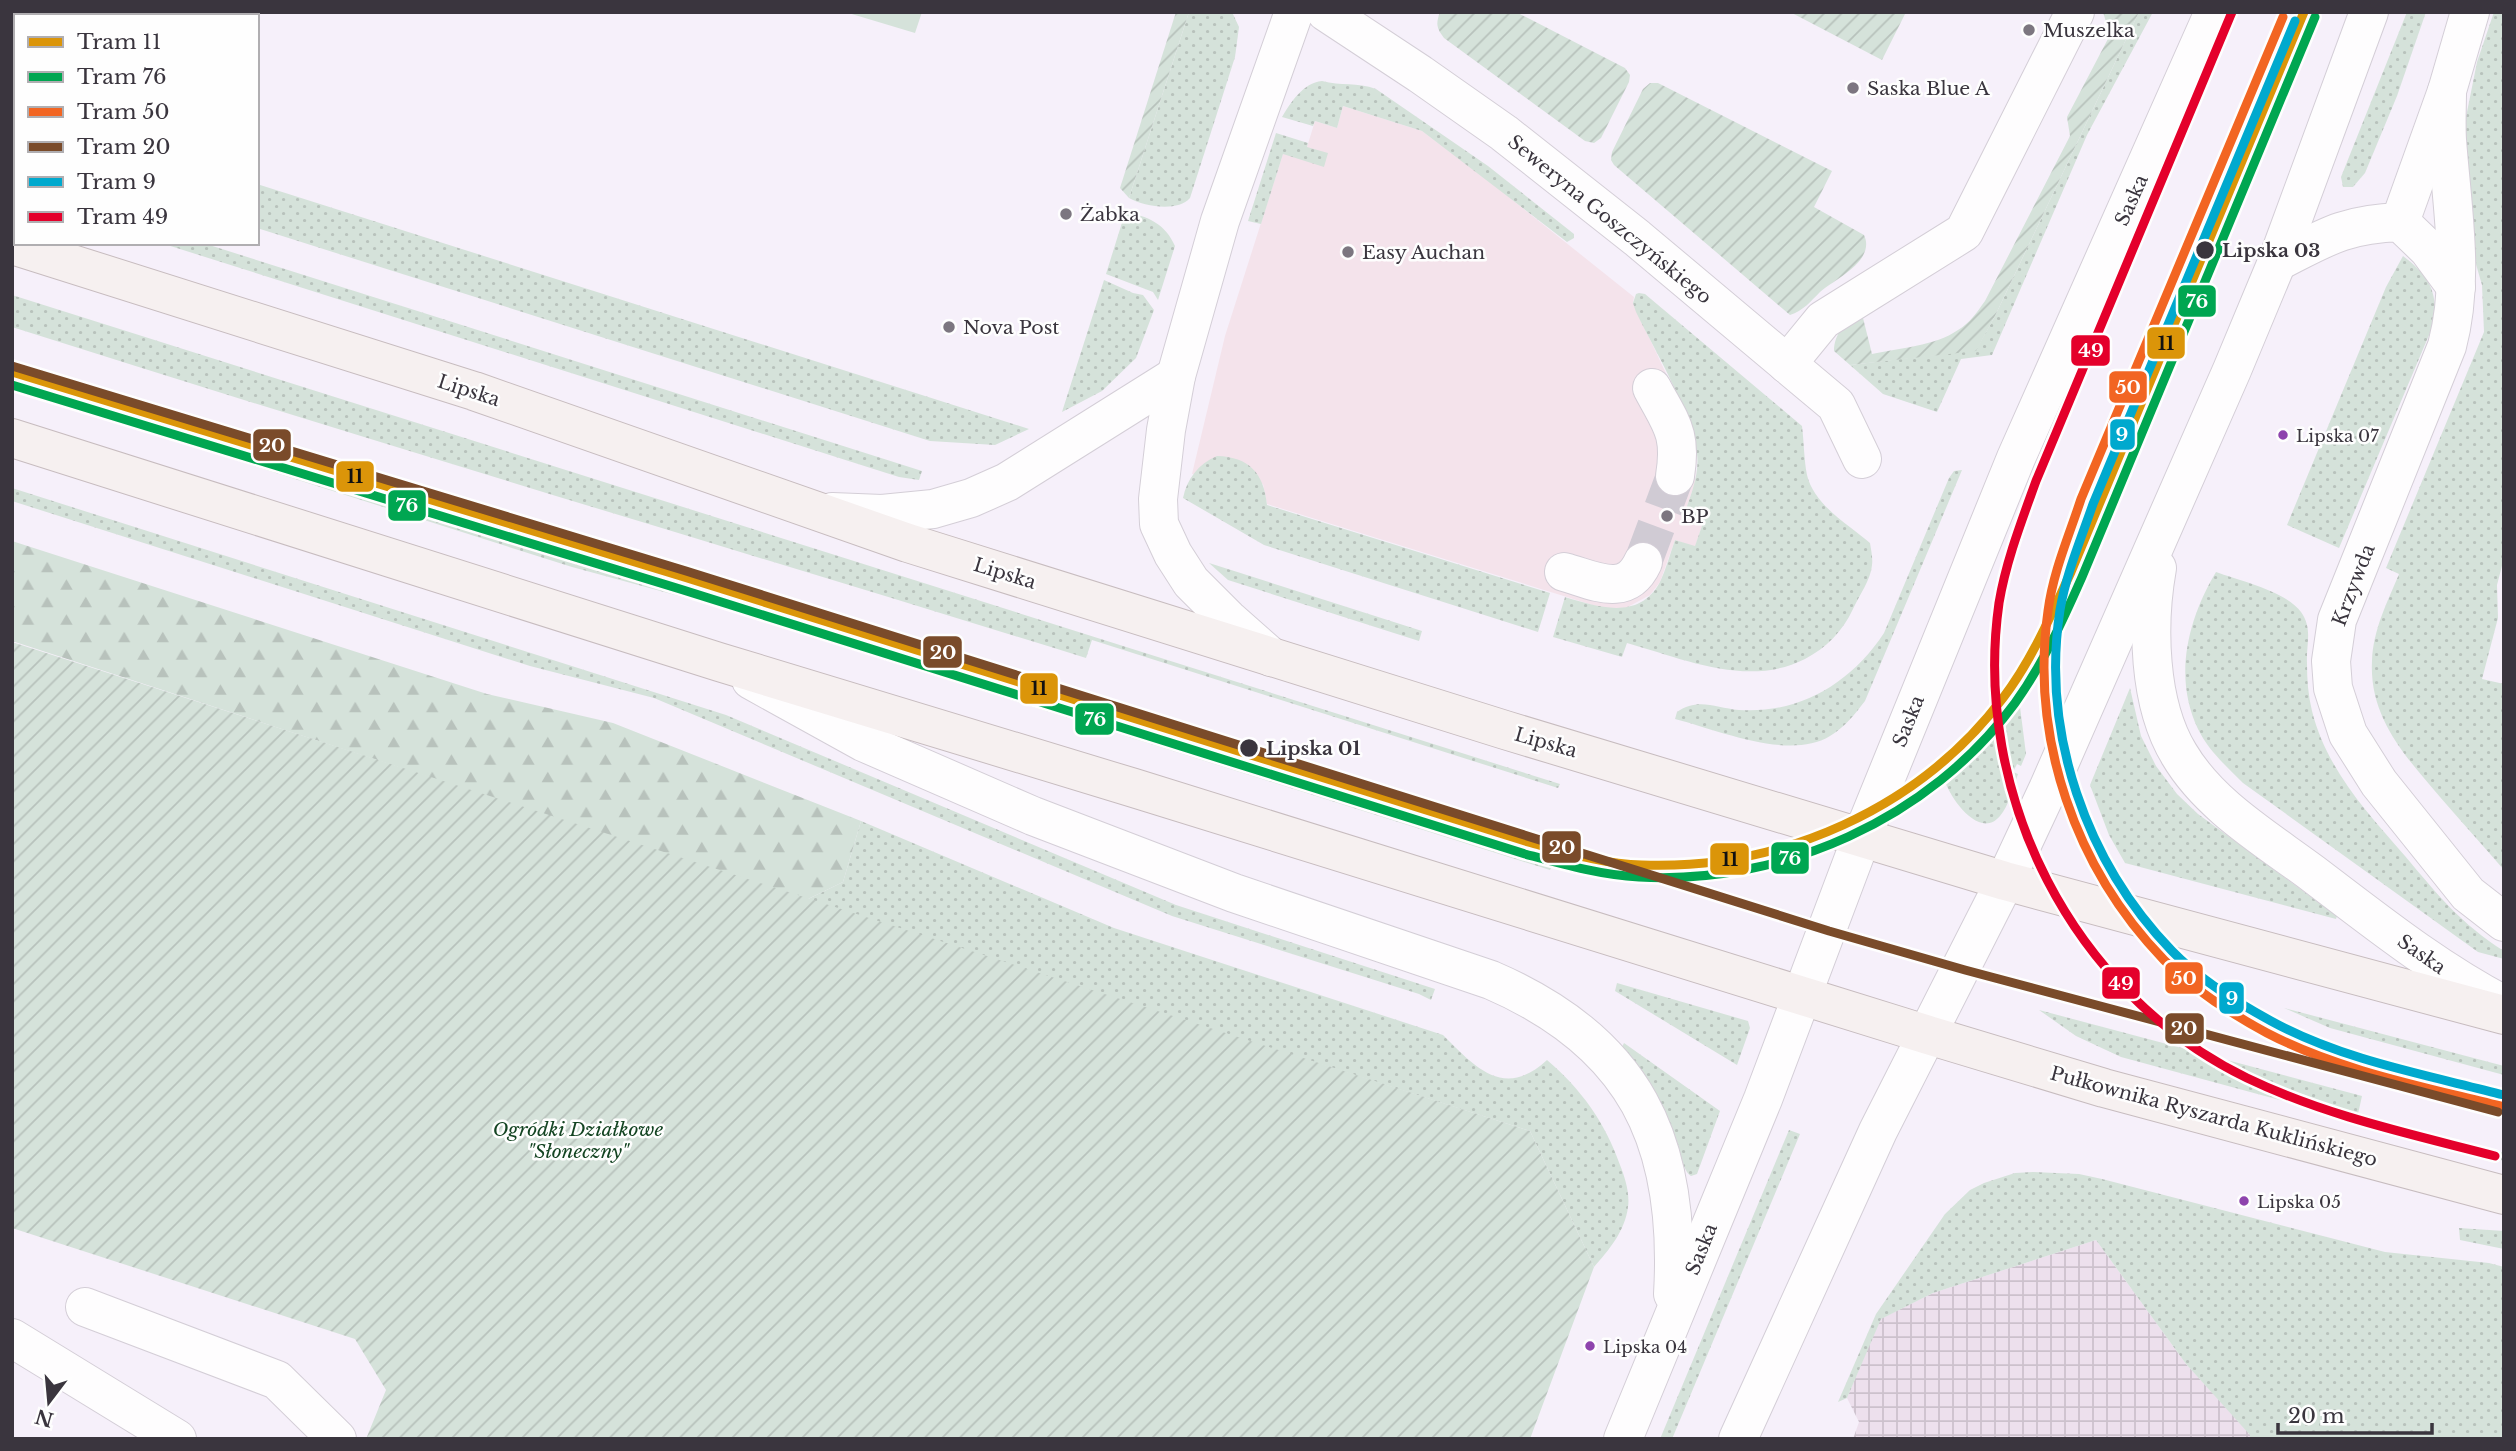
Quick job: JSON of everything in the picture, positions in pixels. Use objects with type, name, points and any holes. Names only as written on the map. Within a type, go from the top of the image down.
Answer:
[{"type":"main road","name":"Lipska","points":[[12,245],[474,391],[908,543],[2004,881]]},
{"type":"main road","points":[[12,438],[719,662],[1925,1034]]},
{"type":"main road","points":[[2004,881],[2504,1015]]},
{"type":"main road","name":"Pułkownika Ryszarda Kuklińskiego","points":[[1925,1034],[2104,1088],[2504,1195]]},
{"type":"street","points":[[1271,657],[1228,620],[1191,582],[1173,554],[1159,524],[1159,485],[1176,376],[1220,220],[1294,12]]},
{"type":"street","points":[[1787,363],[1823,320],[1964,232],[2075,12]]},
{"type":"street","name":"Saska","points":[[1623,1439],[1803,996],[1861,839],[2016,458],[2214,12]]},
{"type":"street","name":"Saska","points":[[1738,1439],[1852,1184],[2048,789],[2168,518],[2277,262],[2369,12]]},
{"type":"street","points":[[2400,222],[2447,91],[2470,12]]},
{"type":"street","name":"Seweryna Goszczyńskiego","points":[[1348,18],[1504,133],[1637,238],[1787,363],[1836,405],[1862,458]]},
{"type":"street","name":"Krzywda","points":[[2447,91],[2446,137],[2456,245],[2455,317],[2447,346],[2337,620],[2331,661],[2333,688],[2348,734],[2379,783],[2468,894],[2504,922]]},
{"type":"street","points":[[2277,262],[2338,231],[2359,225],[2400,222],[2428,249],[2456,287]]},
{"type":"street","points":[[821,512],[882,514],[933,509],[971,498],[1007,482],[1176,376]]},
{"type":"street","points":[[1652,388],[1677,436],[1679,453],[1675,476]]},
{"type":"street","name":"Saska","points":[[2168,518],[2157,572],[2151,628],[2154,677],[2164,722],[2178,753],[2203,785],[2232,814],[2416,951],[2504,1005]]},
{"type":"street","points":[[1564,572],[1614,585],[1633,578],[1643,562]]},
{"type":"street","points":[[719,662],[863,742],[1033,816],[1234,893],[1491,980],[1516,991],[1562,1019],[1598,1047],[1612,1062],[1637,1098],[1657,1144],[1666,1176],[1675,1235],[1672,1297],[1667,1332]]},
{"type":"street","points":[[85,1307],[277,1380],[337,1439]]},
{"type":"street","points":[[12,1338],[177,1439]]},
{"type":"shaded area","points":[[1343,106],[1422,131],[1634,297],[1633,303],[1685,414],[1697,450],[1695,483],[1685,512],[1704,520],[1695,547],[1675,540],[1660,582],[1650,595],[1626,608],[1615,610],[1599,607],[1267,504],[1263,484],[1192,474],[1225,336],[1283,154],[1307,147],[1315,121],[1337,128]]},
{"type":"shaded area","points":[[2096,1240],[2186,1364],[2251,1435],[2250,1439],[1853,1439],[1859,1422],[1847,1398],[1880,1319],[1933,1293]]},
{"type":"green space","points":[[845,12],[922,12],[915,33]]},
{"type":"green space","points":[[1176,12],[1189,12],[1129,198],[1120,188]]},
{"type":"green space","points":[[1189,12],[1232,12],[1239,27],[1235,57],[1190,198],[1170,207],[1152,206],[1129,198]]},
{"type":"green space","points":[[1440,12],[1516,12],[1625,68],[1630,75],[1629,82],[1601,138],[1594,143],[1585,141],[1444,38],[1438,25]]},
{"type":"green space","points":[[1790,12],[1906,12],[1882,60]]},
{"type":"green space","points":[[2103,12],[2139,12],[1976,351],[1850,365],[1834,351],[1839,333],[1851,321],[1863,318],[1872,354],[1939,340],[1966,324],[1985,301],[2070,136],[2067,117],[2110,35]]},
{"type":"green space","points":[[2139,12],[2153,12],[2087,135],[1992,355],[1961,359],[1937,412],[1883,394],[1850,365],[1976,350],[1995,316]]},
{"type":"green space","points":[[2407,12],[2426,12],[2397,96],[2365,173],[2353,187],[2343,187],[2341,177]]},
{"type":"green space","points":[[2494,12],[2504,12],[2504,558],[2497,585],[2498,618],[2482,679],[2504,684],[2504,870],[2415,767],[2392,735],[2377,701],[2372,661],[2378,627],[2399,574],[2386,568],[2484,332],[2482,285],[2473,254],[2464,127],[2477,62]]},
{"type":"green space","points":[[1322,81],[1376,89],[1488,166],[1574,234],[1574,238],[1567,242],[1422,131],[1343,106],[1337,128],[1315,121],[1313,126],[1282,117],[1303,89]]},
{"type":"green space","points":[[1650,83],[1658,83],[1832,171],[1814,207],[1864,235],[1866,244],[1859,261],[1803,308],[1790,315],[1614,165],[1611,160],[1612,152],[1643,89]]},
{"type":"green space","points":[[1276,133],[1308,143],[1307,147],[1328,153],[1324,167],[1283,154],[1261,224],[1248,221]]},
{"type":"green space","points":[[259,185],[1029,429],[995,445],[930,441],[259,229]]},
{"type":"green space","points":[[1125,213],[1155,222],[1167,232],[1175,246],[1158,300],[1153,292],[1106,274]]},
{"type":"green space","points":[[167,245],[209,245],[922,471],[919,480],[899,477]]},
{"type":"green space","points":[[2403,256],[2420,271],[2431,287],[2435,306],[2432,328],[2339,548],[2287,525],[2386,287]]},
{"type":"green space","points":[[1104,280],[1143,295],[1154,310],[1136,358],[1102,391],[1062,412]]},
{"type":"green space","points":[[1639,293],[1645,294],[1802,426],[1806,469],[1811,486],[1833,514],[1870,543],[1871,570],[1849,617],[1833,638],[1805,659],[1761,671],[1739,671],[1693,663],[1627,643],[1622,657],[1553,637],[1565,597],[1617,608],[1641,602],[1660,582],[1675,540],[1695,546],[1704,520],[1685,512],[1697,473],[1696,448],[1679,398],[1636,312],[1633,303]]},
{"type":"green space","points":[[12,295],[1560,784],[1558,788],[1092,640],[1086,658],[12,327]]},
{"type":"green space","points":[[12,383],[222,450],[678,587],[1553,864],[1550,870],[701,602],[572,567],[12,389]]},
{"type":"green space","points":[[1217,456],[1238,460],[1253,469],[1262,484],[1267,505],[1550,593],[1538,632],[1264,545],[1183,498],[1194,473]]},
{"type":"green space","points":[[1962,470],[1865,701],[1840,729],[1813,743],[1774,745],[1675,719],[1677,712],[1700,704],[1739,710],[1783,707],[1822,692],[1856,667],[1884,633],[1949,478],[1954,471]]},
{"type":"green space","points":[[12,488],[726,715],[1176,905],[1435,989],[1431,1000],[1172,916],[654,698],[530,666],[12,501]]},
{"type":"green space","points":[[12,541],[487,694],[613,723],[861,821],[843,882],[806,900],[12,641]]},
{"type":"green space","points":[[1209,563],[1422,631],[1419,641],[1228,580]]},
{"type":"green space","points":[[2216,572],[2274,592],[2301,612],[2308,631],[2307,675],[2312,711],[2327,752],[2338,771],[2362,806],[2450,908],[2504,951],[2504,959],[2478,952],[2243,783],[2207,744],[2190,709],[2185,669],[2191,629]]},
{"type":"green space","name":"Ogródki Działkowe \"Słoneczny\"","points":[[12,642],[1530,1131],[1594,1267],[1530,1439],[366,1439],[386,1390],[355,1339],[12,1228]]},
{"type":"green space","points":[[2130,688],[2141,736],[2156,766],[2177,794],[2198,814],[2337,916],[2336,919],[2125,863],[2109,835],[2090,785]]},
{"type":"green space","points":[[2019,699],[2026,754],[2021,766],[2017,764],[2013,772],[2018,774],[2003,812],[1992,822],[1983,823],[1974,820],[1958,805],[1944,779],[1990,735]]},
{"type":"green space","points":[[861,821],[1114,928],[1443,1035],[1479,1068],[1491,1074],[1504,1078],[1517,1077],[1531,1072],[1547,1060],[1591,1107],[1614,1149],[1624,1175],[1628,1197],[1626,1216],[1620,1232],[1594,1267],[1530,1131],[806,900],[843,882]]},
{"type":"green space","points":[[1617,983],[1748,1021],[1750,1028],[1737,1065],[1615,991]]},
{"type":"green space","points":[[2284,1008],[2504,1066],[2504,1075],[2330,1028]]},
{"type":"green space","points":[[2039,1010],[2362,1096],[2358,1114],[2504,1153],[2504,1161],[2121,1057],[2076,1036]]},
{"type":"green space","points":[[1624,1043],[1720,1111],[1697,1174],[1691,1176],[1686,1170],[1666,1116],[1647,1080],[1622,1047]]},
{"type":"green space","points":[[1789,1130],[1800,1134],[1672,1439],[1660,1439]]},
{"type":"green space","points":[[2015,1173],[2079,1174],[2102,1179],[2385,1252],[2504,1267],[2504,1439],[2250,1439],[2250,1435],[2186,1364],[2096,1240],[1933,1293],[1881,1319],[1847,1398],[1838,1402],[1876,1314],[1945,1214],[1970,1190],[1984,1183]]},
{"type":"green space","points":[[2459,1228],[2504,1231],[2504,1249],[2460,1240]]},
{"type":"tunnel","points":[[1643,562],[1675,476]]},
{"type":"tram line","name":"49","points":[[2232,12],[2036,481],[2015,541],[1999,603],[1995,675],[2002,746],[2019,815],[2047,880],[2085,941],[2131,995],[2185,1041],[2247,1078],[2307,1103],[2369,1123],[2495,1156]]},
{"type":"tram line","name":"11","points":[[12,372],[684,577],[1528,842],[1584,857],[1627,864],[1694,864],[1745,857],[1795,844],[1843,825],[1889,801],[1931,772],[1969,737],[2003,698],[2023,668],[2071,572],[2304,12]]},
{"type":"tram line","name":"50","points":[[2283,17],[2081,499],[2057,568],[2050,597],[2044,659],[2046,706],[2053,753],[2066,799],[2083,843],[2106,885],[2133,924],[2164,960],[2187,981],[2212,1000],[2267,1033],[2324,1058],[2383,1077],[2504,1107]]},
{"type":"tram line","name":"76","points":[[12,385],[680,589],[1525,854],[1624,876],[1693,877],[1746,870],[1798,856],[1849,836],[1896,811],[1940,780],[1980,744],[2015,703],[2052,642],[2082,577],[2315,17]]},
{"type":"tram line","name":"9","points":[[2295,21],[2093,504],[2070,570],[2060,610],[2056,656],[2057,703],[2064,748],[2077,793],[2094,836],[2116,877],[2142,916],[2194,972],[2258,1014],[2298,1035],[2385,1065],[2504,1095]]},
{"type":"tram line","name":"20","points":[[12,366],[686,571],[1829,931],[1965,970],[2498,1112]]},
{"type":"place","name":"Muszelka","points":[[2029,30]]},
{"type":"place","name":"Saska Blue A","points":[[1853,88]]},
{"type":"place","name":"Żabka","points":[[1066,214]]},
{"type":"place","name":"Lipska 03","points":[[2205,250]]},
{"type":"place","name":"Easy Auchan","points":[[1348,252]]},
{"type":"place","name":"Nova Post","points":[[949,327]]},
{"type":"place","name":"Lipska 07","points":[[2283,435]]},
{"type":"place","name":"BP","points":[[1667,516]]},
{"type":"place","name":"Lipska 01","points":[[1249,748]]},
{"type":"place","name":"Lipska 05","points":[[2244,1201]]},
{"type":"place","name":"Lipska 04","points":[[1590,1346]]}]
